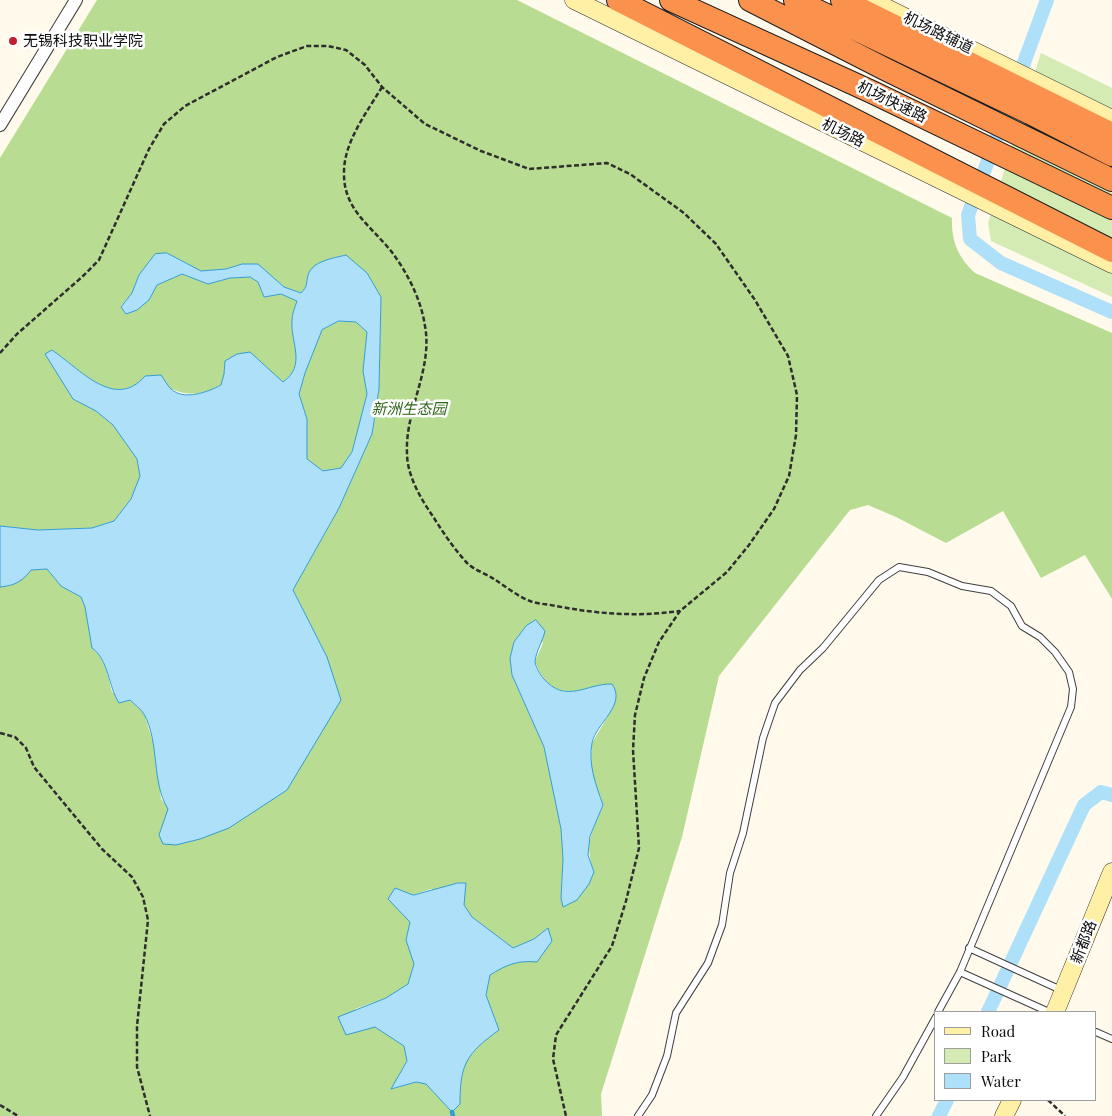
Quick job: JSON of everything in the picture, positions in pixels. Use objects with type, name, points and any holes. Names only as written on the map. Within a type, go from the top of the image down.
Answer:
[{"type":"highway","points":[[618,0],[957,180],[993,198],[1065,227],[1112,251]]},
{"type":"highway","name":"机场快速路","points":[[671,0],[1112,208]]},
{"type":"highway","name":"机场快速路","points":[[750,0],[1112,180]]},
{"type":"highway","points":[[796,0],[1000,80]]},
{"type":"highway","points":[[842,0],[1039,100],[1112,134]]},
{"type":"highway","points":[[1039,100],[1112,155]]},
{"type":"street","points":[[0,124],[76,0]]},
{"type":"street","name":"机场路","points":[[574,0],[957,180]]},
{"type":"street","name":"机场路辅道","points":[[870,0],[1000,80],[1039,100]]},
{"type":"street","points":[[1039,100],[1112,119]]},
{"type":"street","points":[[993,198],[1112,264]]},
{"type":"street","name":"新都路","points":[[1055,1011],[1112,872]]},
{"type":"street","points":[[1004,1116],[1012,1101]]},
{"type":"lane","points":[[638,1116],[652,1095],[667,1056],[676,1013],[708,963],[722,925],[730,873],[743,833],[763,738],[775,703],[800,670],[823,648],[879,580],[900,567],[928,572],[962,586],[991,591],[1011,606],[1022,626],[1040,637],[1054,652],[1069,672],[1073,689],[1071,708],[960,972],[939,1011]]},
{"type":"lane","points":[[969,948],[1065,991]]},
{"type":"lane","points":[[960,972],[1047,1011]]},
{"type":"lane","points":[[876,1116],[903,1077],[934,1021]]},
{"type":"lane","points":[[1097,1032],[1112,1039]]},
{"type":"path","points":[[0,353],[17,334],[99,260],[149,149],[164,124],[185,106],[277,57],[307,46],[328,46],[346,50],[365,65],[382,87],[426,124],[481,151],[529,169],[606,163],[630,174],[684,213],[716,244],[755,300],[788,356],[797,395],[796,435],[789,476],[774,509],[750,546],[727,572],[680,611],[659,642],[644,678],[635,715],[633,750],[639,848],[626,901],[612,946],[556,1035],[553,1059],[566,1116]]},
{"type":"path","points":[[382,87],[359,124],[348,152],[344,171],[346,192],[355,213],[376,233],[406,272],[418,298],[426,327],[426,357],[409,425],[407,452],[408,471],[426,507],[447,539],[469,565],[530,601],[601,613],[637,615],[680,611]]},
{"type":"path","points":[[0,733],[15,737],[26,748],[34,768],[102,848],[132,877],[143,897],[148,920],[137,1026],[137,1067],[150,1116]]},
{"type":"path","points":[[1049,1101],[1065,1116]]},
{"type":"path","points":[[0,1105],[18,1116]]},
{"type":"green space","name":"新洲生态园","points":[[97,0],[517,0],[952,218],[954,241],[960,255],[975,273],[1112,333],[1112,599],[1085,555],[1041,578],[1003,511],[946,543],[868,505],[850,510],[719,676],[682,837],[601,1094],[602,1116],[0,1116],[0,587],[10,586],[31,570],[47,569],[61,586],[81,597],[85,607],[92,648],[103,662],[112,692],[130,700],[144,713],[156,752],[161,799],[169,809],[159,835],[327,657],[293,590],[339,508],[372,434],[379,389],[381,297],[367,273],[308,273],[307,287],[301,293],[284,287],[258,264],[242,264],[226,269],[201,271],[167,253],[139,275],[132,293],[121,306],[149,300],[157,285],[182,274],[208,284],[230,278],[250,277],[258,282],[264,297],[281,294],[297,301],[292,320],[296,352],[295,367],[283,382],[225,361],[221,385],[200,393],[191,394],[173,390],[145,376],[134,386],[122,389],[110,388],[86,376],[52,350],[46,354],[73,399],[96,411],[113,425],[137,459],[140,476],[131,499],[114,521],[92,528],[38,530],[0,526],[0,158]],"holes":[[[526,626],[543,643],[535,661],[546,681],[553,687],[571,691],[603,684],[608,716],[592,743],[591,770],[603,805],[589,845],[594,872],[564,907],[561,898],[563,859],[561,829],[544,747],[512,675],[510,658],[514,642]],[[431,889],[464,905],[472,917],[513,948],[534,939],[548,928],[521,960],[508,964],[490,975],[486,995],[499,1030],[479,1046],[467,1061],[461,1079],[460,1104],[452,1112],[426,1084],[416,1082],[392,1089],[407,1060],[404,1046],[375,1027],[355,1009],[386,998],[408,984],[414,964],[406,940],[410,922],[389,899],[413,895]]]},
{"type":"green space","points":[[1041,53],[1112,88],[1112,297],[991,241],[988,223]]},
{"type":"green space","points":[[339,321],[356,322],[367,332],[363,371],[367,394],[352,452],[341,468],[323,471],[307,459],[307,419],[299,394],[322,330]]},
{"type":"water","points":[[167,253],[201,271],[226,269],[242,264],[258,264],[284,287],[301,293],[306,286],[310,270],[314,266],[346,255],[367,273],[381,297],[379,389],[372,434],[339,508],[293,590],[327,657],[341,700],[287,790],[229,828],[200,839],[176,845],[163,844],[159,835],[168,809],[159,787],[149,725],[143,712],[130,700],[119,703],[115,696],[102,659],[92,648],[85,607],[81,597],[61,586],[47,569],[31,570],[18,582],[0,587],[0,526],[38,530],[92,528],[114,521],[131,499],[140,476],[137,459],[113,425],[96,411],[73,399],[45,354],[52,350],[86,376],[110,388],[122,389],[134,386],[145,376],[161,375],[176,393],[189,395],[203,393],[221,385],[225,361],[237,354],[250,352],[283,382],[294,368],[296,353],[292,320],[297,301],[281,294],[264,297],[258,282],[250,277],[230,278],[208,284],[182,274],[157,285],[149,300],[137,310],[126,314],[121,307],[132,293],[139,275],[155,254]],"holes":[[[339,321],[356,322],[367,332],[363,371],[367,394],[352,452],[341,468],[323,471],[307,459],[307,419],[299,394],[322,330]]]},
{"type":"water","points":[[536,620],[545,631],[535,663],[542,676],[552,686],[568,692],[612,684],[616,692],[613,707],[595,736],[591,751],[595,782],[603,805],[590,836],[588,855],[594,872],[589,884],[577,900],[563,907],[561,898],[563,859],[561,829],[544,747],[512,675],[510,658],[514,642],[526,626]]},
{"type":"water","points":[[458,883],[466,883],[464,905],[472,917],[513,948],[534,939],[548,928],[552,941],[537,962],[512,964],[490,975],[486,995],[499,1030],[479,1046],[467,1061],[461,1079],[460,1104],[452,1112],[426,1084],[416,1082],[391,1089],[407,1061],[404,1046],[375,1027],[346,1035],[338,1017],[386,998],[408,984],[414,964],[406,940],[410,922],[388,899],[395,888],[413,895]]},
{"type":"waterway","points":[[1047,0],[968,215],[970,239],[1001,263],[1112,312]]},
{"type":"waterway","points":[[988,1011],[1084,805],[1101,792],[1112,795]]},
{"type":"waterway","points":[[939,1116],[946,1101]]},
{"type":"waterway","points":[[452,1112],[453,1116]]},
{"type":"place","name":"无锡科技职业学院","points":[[13,41]]}]
